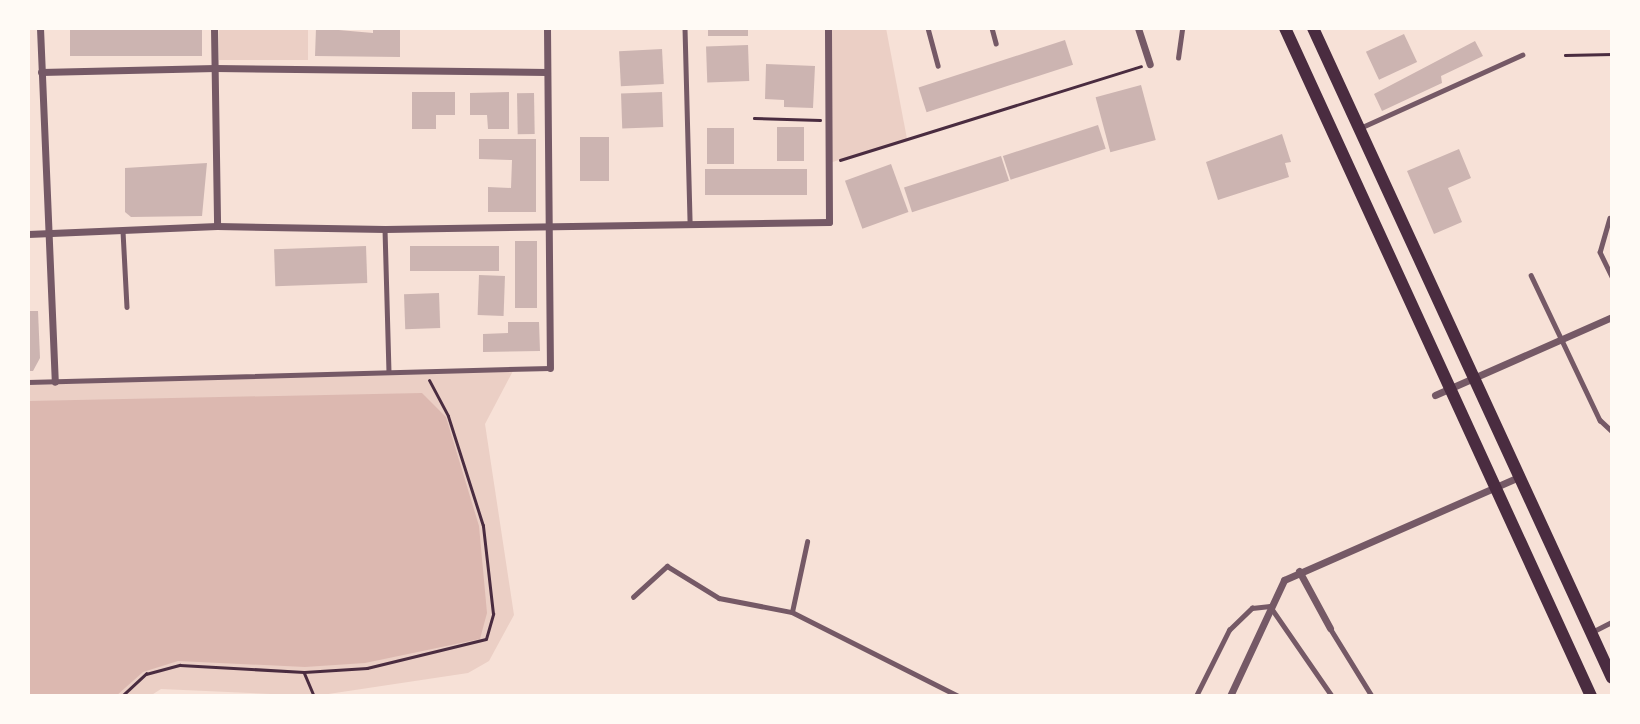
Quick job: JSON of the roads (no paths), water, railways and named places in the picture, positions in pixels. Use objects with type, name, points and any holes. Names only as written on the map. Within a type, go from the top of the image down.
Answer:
[{"type":"main road","points":[[1285,28],[1591,696]]},
{"type":"main road","points":[[1313,28],[1612,678]]},
{"type":"street","points":[[40,28],[46,234],[55,382]]},
{"type":"street","points":[[214,28],[217,226]]},
{"type":"street","points":[[547,28],[551,369]]},
{"type":"street","points":[[28,234],[217,226],[548,228],[829,222],[826,164],[828,28]]},
{"type":"street","points":[[1138,28],[1150,64]]},
{"type":"street","points":[[41,72],[215,68],[547,72]]},
{"type":"street","points":[[1435,395],[1612,317]]},
{"type":"street","points":[[1233,694],[1270,606],[1284,580],[1299,571],[1519,477]]},
{"type":"street","points":[[1299,571],[1330,628]]},
{"type":"lane","points":[[685,28],[690,226]]},
{"type":"lane","points":[[928,28],[938,66]]},
{"type":"lane","points":[[992,28],[996,43]]},
{"type":"lane","points":[[1178,58],[1182,28]]},
{"type":"lane","points":[[1359,128],[1522,55]]},
{"type":"lane","points":[[1610,218],[1600,253],[1612,277]]},
{"type":"lane","points":[[385,229],[390,372]]},
{"type":"lane","points":[[123,231],[127,307]]},
{"type":"lane","points":[[1531,275],[1600,419],[1612,431]]},
{"type":"lane","points":[[28,382],[551,369]]},
{"type":"lane","points":[[792,612],[807,542]]},
{"type":"lane","points":[[633,597],[667,566],[719,598],[792,612],[958,696]]},
{"type":"lane","points":[[1196,696],[1228,630],[1252,608],[1270,606],[1332,696]]},
{"type":"lane","points":[[1591,632],[1612,622]]},
{"type":"lane","points":[[1330,628],[1372,696]]}]
